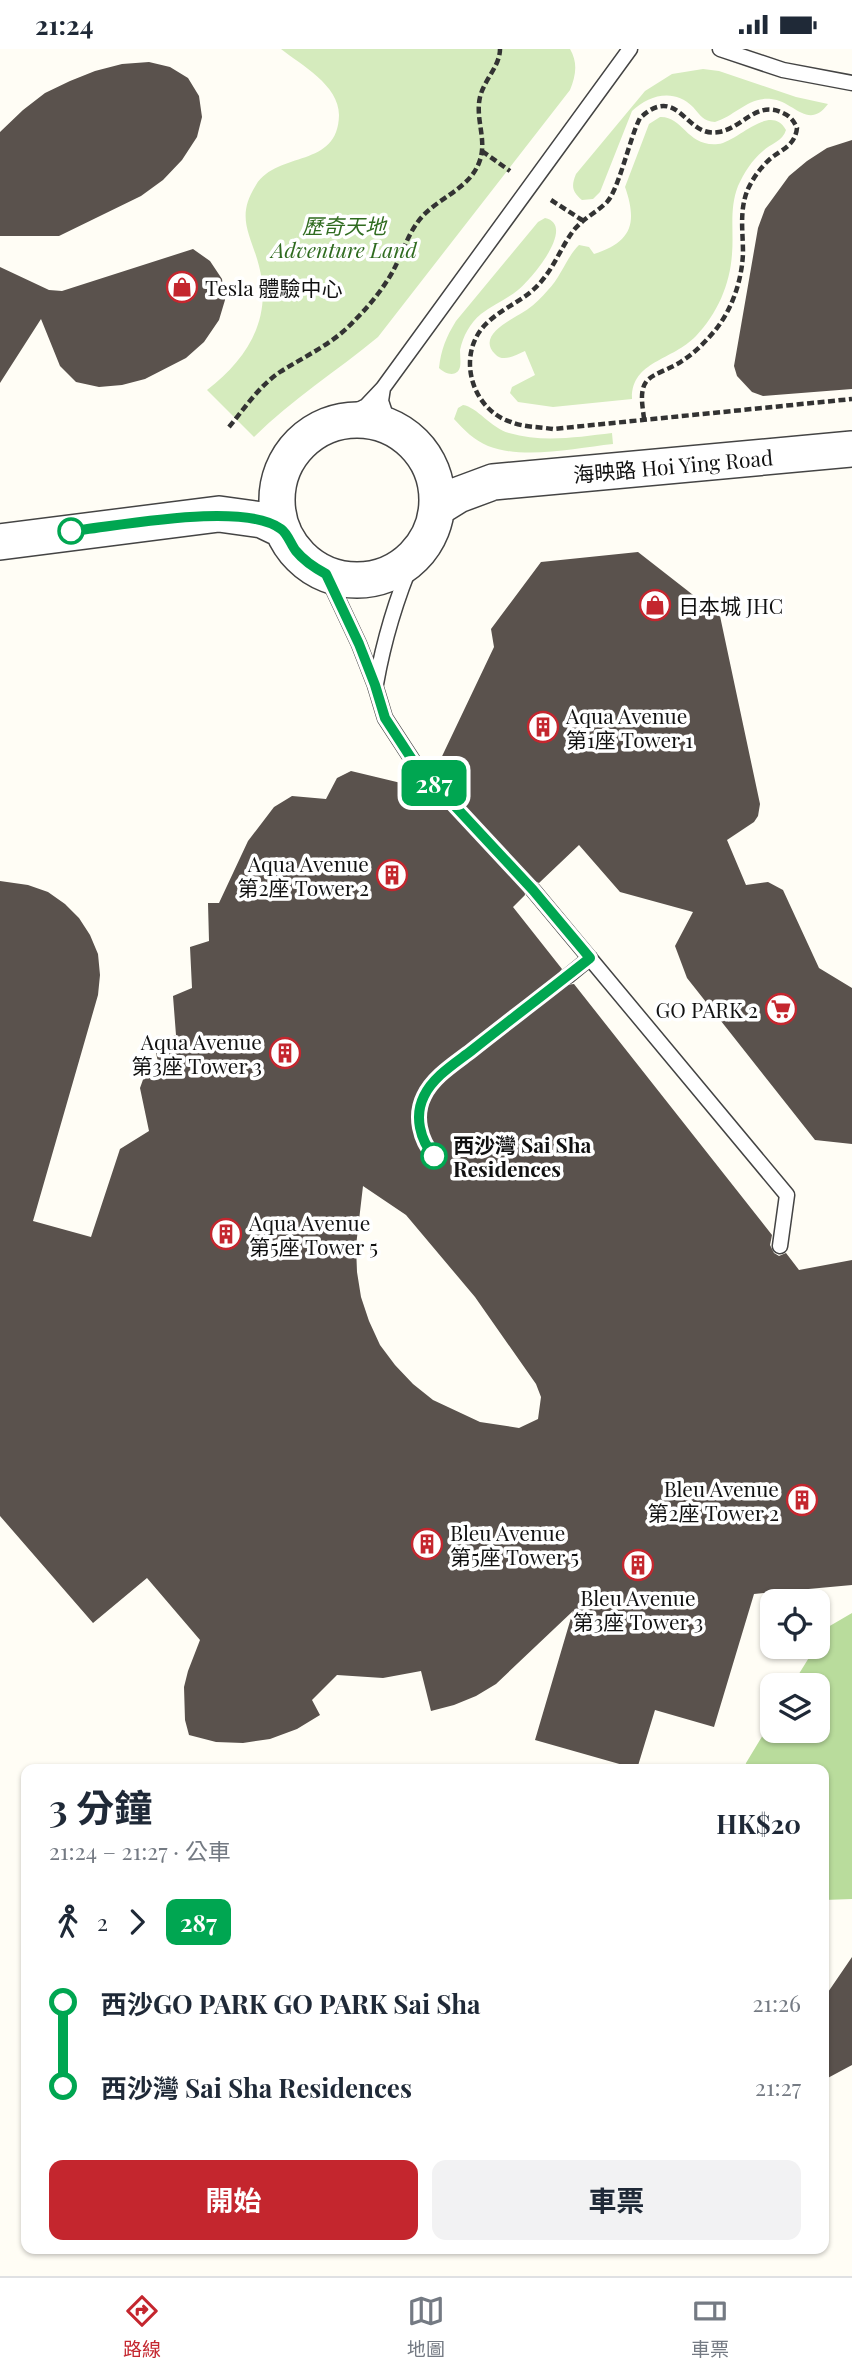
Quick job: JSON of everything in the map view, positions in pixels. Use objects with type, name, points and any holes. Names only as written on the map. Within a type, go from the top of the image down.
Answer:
[{"type":"street","name":"海映路 Hoi Ying Road","points":[[423,454],[434,480],[437,507],[430,534],[414,557],[401,567],[372,579],[357,580],[326,574],[296,551],[283,530],[277,506],[281,473],[304,439],[326,426],[366,421],[390,428],[403,435],[423,454],[451,468],[493,482]]},
{"type":"street","name":"海映路 Hoi Ying Road","points":[[437,507],[457,495],[493,482],[852,449]]},
{"type":"street","name":"海映路 Hoi Ying Road","points":[[219,514],[246,500],[281,473]]},
{"type":"street","name":"海映路 Hoi Ying Road","points":[[0,542],[219,514],[262,520],[283,530]]},
{"type":"lane","points":[[326,426],[366,406],[383,388],[631,49]]},
{"type":"lane","points":[[720,49],[783,70],[852,83]]},
{"type":"lane","points":[[383,388],[381,401],[390,428]]},
{"type":"lane","points":[[375,685],[396,598],[414,557]]},
{"type":"lane","points":[[326,574],[375,685],[385,718],[413,761],[430,779]]},
{"type":"lane","points":[[533,890],[787,1195],[780,1246]]},
{"type":"lane","points":[[568,976],[590,958]]},
{"type":"path","points":[[229,427],[259,389],[278,373],[327,344],[352,324],[374,300],[392,273],[416,224],[431,207],[468,182],[480,162],[484,139],[479,117],[481,94],[500,57],[500,49]]},
{"type":"path","points":[[644,419],[643,390],[646,382],[652,376],[683,361],[702,345],[719,325],[731,303],[740,280],[743,209],[748,190],[757,173],[793,143],[796,136],[794,121],[779,111],[758,111],[726,131],[716,133],[697,129],[677,109],[668,106],[648,111],[635,127],[608,201],[582,221],[572,233],[540,283],[524,298],[488,322],[476,338],[470,358],[470,379],[479,397],[492,412],[511,422],[553,429],[852,399]]},
{"type":"green space","name":"歷奇天地 Adventure Land","points":[[281,49],[570,49],[575,69],[570,90],[378,337],[299,398],[254,437],[207,390],[245,351],[259,320],[262,285],[247,226],[246,207],[256,185],[266,174],[318,152],[329,144],[336,132],[339,115],[333,94],[326,85]]},
{"type":"green space","points":[[703,69],[719,71],[796,97],[828,104],[821,112],[807,115],[779,101],[763,99],[715,122],[705,119],[678,97],[662,96],[646,101],[632,111],[600,192],[593,199],[582,200],[573,189],[576,174],[645,91],[672,74]]},
{"type":"green space","points":[[660,117],[674,121],[692,137],[708,144],[726,142],[771,120],[779,122],[786,130],[779,140],[755,158],[738,186],[733,212],[731,266],[716,309],[696,336],[645,369],[633,386],[632,399],[553,407],[518,402],[510,393],[512,387],[535,375],[525,351],[502,358],[495,354],[490,347],[493,333],[543,295],[579,245],[589,247],[594,254],[616,244],[623,237],[631,221],[625,187],[649,124]]},
{"type":"green space","points":[[545,218],[554,223],[556,231],[554,241],[541,265],[518,290],[473,321],[461,345],[460,365],[456,373],[447,373],[439,368],[443,349],[456,321],[538,222]]},
{"type":"green space","points":[[463,405],[509,433],[548,438],[612,433],[613,444],[534,453],[502,450],[478,441],[454,419],[458,408]]},
{"type":"green space","points":[[852,1613],[852,1899],[829,1900],[829,1764],[746,1764],[760,1740],[760,1743],[830,1743],[830,1673],[799,1673],[808,1659],[830,1659],[830,1626]]},
{"type":"building","points":[[149,62],[170,67],[188,78],[199,96],[202,117],[197,137],[182,160],[163,180],[141,196],[59,236],[0,236],[0,132],[45,93],[70,81],[122,64]]},
{"type":"building","points":[[852,140],[852,389],[763,396],[752,392],[737,376],[734,366],[758,228],[765,209],[789,176],[807,161],[827,148]]},
{"type":"building","points":[[193,249],[210,261],[222,279],[225,300],[219,320],[204,342],[186,358],[145,379],[122,385],[99,387],[76,382],[60,366],[41,319],[0,383],[0,267],[49,290],[62,291]]},
{"type":"building","points":[[638,552],[720,616],[760,804],[754,822],[727,840],[746,885],[768,882],[783,890],[819,968],[852,988],[852,1144],[815,1140],[687,978],[675,946],[693,912],[620,892],[579,845],[539,883],[532,880],[526,883],[525,895],[513,907],[562,969],[559,973],[560,982],[565,985],[574,984],[772,1235],[770,1245],[774,1253],[779,1256],[786,1253],[799,1270],[852,1260],[852,1585],[808,1589],[760,1589],[760,1593],[754,1594],[714,1727],[655,1710],[639,1764],[619,1764],[535,1740],[573,1611],[496,1684],[454,1705],[431,1711],[421,1671],[383,1678],[337,1675],[312,1700],[320,1715],[297,1729],[270,1739],[243,1743],[216,1742],[189,1735],[185,1720],[184,1687],[200,1640],[147,1578],[93,1623],[0,1516],[0,881],[28,885],[48,892],[65,904],[79,918],[98,954],[98,995],[33,1221],[91,1237],[120,1149],[149,1131],[140,1088],[145,1074],[159,1067],[154,1043],[176,1035],[173,996],[192,988],[190,947],[209,941],[208,903],[219,903],[248,841],[274,807],[292,796],[326,799],[337,778],[351,771],[426,789],[436,786],[439,777],[435,771],[494,647],[491,629],[541,562]],"holes":[[[363,1186],[406,1215],[475,1297],[536,1384],[541,1397],[538,1419],[519,1428],[480,1422],[433,1400],[395,1365],[380,1345],[361,1297],[356,1246]]]},
{"type":"building","points":[[852,1957],[852,2065],[829,2077],[829,1991]]},
{"type":"bus line","name":"287","points":[[71,531],[219,514],[262,520],[283,530],[296,551],[326,574],[359,644],[385,718],[413,761],[533,890],[590,958],[439,1076],[430,1086],[423,1097],[419,1123],[422,1137],[434,1156]]},
{"type":"place","name":"Tesla 體驗中心","points":[[182,287]]},
{"type":"place","name":"日本城 JHC","points":[[655,605]]},
{"type":"place","name":"Aqua Avenue 第1座 Tower 1","points":[[543,727]]},
{"type":"place","name":"Aqua Avenue 第2座 Tower 2","points":[[392,875]]},
{"type":"place","name":"GO PARK 2","points":[[781,1009]]},
{"type":"place","name":"Aqua Avenue 第3座 Tower 3","points":[[285,1053]]},
{"type":"place","name":"西沙灣 Sai Sha Residences","points":[[434,1156]]},
{"type":"place","name":"Aqua Avenue 第5座 Tower 5","points":[[226,1234]]},
{"type":"place","name":"Bleu Avenue 第2座 Tower 2","points":[[802,1500]]},
{"type":"place","name":"Bleu Avenue 第5座 Tower 5","points":[[427,1544]]},
{"type":"place","name":"Bleu Avenue 第3座 Tower 3","points":[[638,1565]]}]
